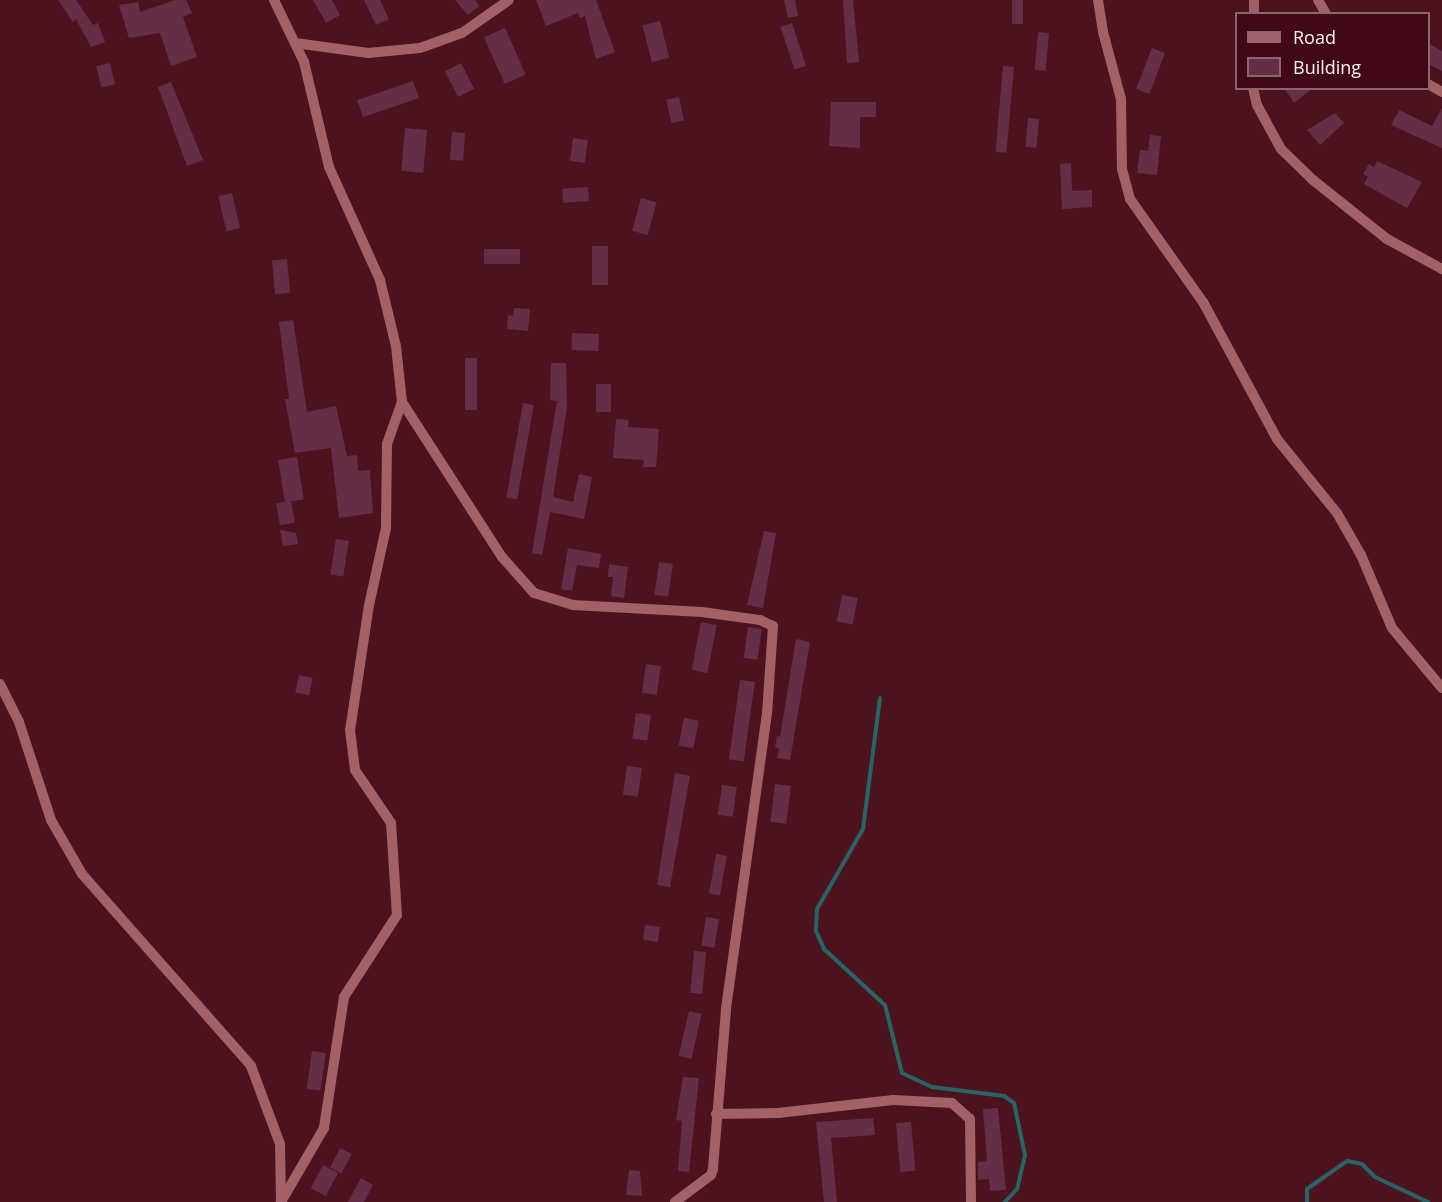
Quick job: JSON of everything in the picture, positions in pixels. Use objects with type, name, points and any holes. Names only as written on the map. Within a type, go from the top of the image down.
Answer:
[{"type":"street","points":[[0,684],[19,722],[51,820],[82,874],[251,1066],[280,1144],[281,1202],[324,1128],[344,997],[397,915],[391,823],[356,770],[350,730],[369,605],[386,528],[387,444],[402,402],[396,346],[380,280],[329,167],[296,43],[274,0]]},
{"type":"street","points":[[296,43],[368,53],[420,48],[462,33],[510,0]]},
{"type":"street","points":[[1098,0],[1105,40],[1121,99],[1122,169],[1130,199],[1203,302],[1277,439],[1337,513],[1361,555],[1392,628],[1442,688]]},
{"type":"street","points":[[1253,90],[1257,105],[1281,149],[1313,180],[1387,239],[1442,269]]},
{"type":"street","points":[[402,402],[502,557],[534,592],[573,605],[702,612],[760,620],[773,626],[767,713],[746,844],[711,1175],[675,1202]]},
{"type":"street","points":[[716,1114],[778,1113],[892,1100],[952,1103],[970,1119],[971,1202]]},
{"type":"building","points":[[58,0],[76,0],[93,25],[98,23],[105,42],[91,47],[76,19],[73,22]]},
{"type":"building","points":[[175,0],[186,0],[192,13],[183,17],[197,57],[171,66],[160,33],[129,38],[119,5],[138,2],[140,12]]},
{"type":"building","points":[[313,0],[332,0],[340,15],[326,23]]},
{"type":"building","points":[[364,0],[380,0],[389,19],[376,25]]},
{"type":"building","points":[[455,0],[475,0],[479,6],[468,15]]},
{"type":"building","points":[[536,0],[596,0],[615,52],[596,59],[585,16],[580,18],[578,13],[546,26]]},
{"type":"building","points":[[784,0],[795,0],[798,16],[788,18]]},
{"type":"building","points":[[843,0],[853,0],[859,62],[847,63]]},
{"type":"building","points":[[1012,0],[1023,0],[1023,24],[1012,24]]},
{"type":"building","points":[[660,21],[669,58],[652,62],[643,25]]},
{"type":"building","points":[[792,23],[806,66],[794,70],[781,27]]},
{"type":"building","points":[[505,28],[526,75],[505,84],[484,37]]},
{"type":"building","points":[[1038,32],[1049,33],[1046,71],[1035,70]]},
{"type":"building","points":[[1430,44],[1442,51],[1442,71],[1430,65]]},
{"type":"building","points":[[1152,48],[1165,53],[1149,94],[1136,89]]},
{"type":"building","points":[[110,63],[115,84],[101,88],[96,66]]},
{"type":"building","points":[[461,63],[474,89],[458,97],[445,71]]},
{"type":"building","points":[[1003,66],[1014,67],[1006,153],[996,152]]},
{"type":"building","points":[[413,81],[419,98],[363,117],[357,100]]},
{"type":"building","points":[[171,82],[203,160],[187,166],[158,87]]},
{"type":"building","points":[[1285,90],[1310,90],[1294,103]]},
{"type":"building","points":[[679,97],[684,120],[671,123],[666,100]]},
{"type":"building","points":[[831,102],[876,102],[876,117],[860,117],[860,148],[829,146]]},
{"type":"building","points":[[1442,108],[1442,148],[1391,125],[1399,110],[1432,126]]},
{"type":"building","points":[[1335,113],[1344,123],[1320,145],[1307,130]]},
{"type":"building","points":[[1028,118],[1039,119],[1036,148],[1025,147]]},
{"type":"building","points":[[405,128],[427,130],[423,173],[401,171]]},
{"type":"building","points":[[452,132],[465,133],[463,161],[450,160]]},
{"type":"building","points":[[1150,135],[1161,136],[1157,175],[1137,173],[1140,150],[1148,151]]},
{"type":"building","points":[[573,138],[588,140],[585,163],[570,161]]},
{"type":"building","points":[[1377,161],[1422,182],[1407,208],[1364,184],[1368,177],[1363,174],[1369,164],[1374,167]]},
{"type":"building","points":[[1071,163],[1072,191],[1092,190],[1092,207],[1062,209],[1060,164]]},
{"type":"building","points":[[588,187],[589,201],[563,203],[562,189]]},
{"type":"building","points":[[232,193],[240,228],[226,231],[218,196]]},
{"type":"building","points":[[641,198],[656,202],[648,235],[632,231]]},
{"type":"building","points":[[592,246],[608,246],[608,285],[592,285]]},
{"type":"building","points":[[484,249],[520,249],[520,264],[484,264]]},
{"type":"building","points":[[287,259],[290,293],[275,294],[272,260]]},
{"type":"building","points":[[514,308],[530,309],[528,331],[507,329],[508,315],[513,316]]},
{"type":"building","points":[[293,320],[307,412],[336,406],[347,456],[357,455],[358,471],[370,470],[373,513],[339,518],[331,448],[295,453],[285,399],[289,399],[279,322]]},
{"type":"building","points":[[572,333],[599,334],[598,351],[571,350]]},
{"type":"building","points":[[465,358],[477,358],[477,410],[465,410]]},
{"type":"building","points":[[551,363],[566,363],[567,407],[553,497],[573,502],[579,474],[592,477],[584,519],[550,512],[542,555],[532,553],[557,401],[550,400]]},
{"type":"building","points":[[596,384],[611,384],[611,412],[596,412]]},
{"type":"building","points":[[523,403],[534,405],[517,499],[506,498]]},
{"type":"building","points":[[616,419],[629,420],[628,427],[659,429],[656,467],[643,467],[644,460],[613,458]]},
{"type":"building","points":[[297,457],[304,499],[285,502],[278,460]]},
{"type":"building","points":[[291,501],[295,523],[280,525],[276,504]]},
{"type":"building","points":[[280,530],[296,533],[298,544],[283,546]]},
{"type":"building","points":[[764,531],[776,533],[763,608],[747,605]]},
{"type":"building","points":[[336,539],[349,541],[343,577],[330,575]]},
{"type":"building","points":[[568,548],[601,554],[599,568],[577,565],[572,591],[561,589]]},
{"type":"building","points":[[659,562],[673,564],[668,597],[654,595]]},
{"type":"building","points":[[609,564],[628,567],[624,598],[611,596],[613,577],[608,577]]},
{"type":"building","points":[[842,595],[858,598],[853,625],[837,622]]},
{"type":"building","points":[[701,622],[717,625],[707,673],[692,670]]},
{"type":"building","points":[[748,627],[762,629],[758,660],[744,658]]},
{"type":"building","points":[[796,639],[810,642],[790,760],[777,758],[779,748],[775,748],[777,736],[780,737]]},
{"type":"building","points":[[646,664],[661,666],[657,695],[642,693]]},
{"type":"building","points":[[299,675],[313,678],[309,696],[295,693]]},
{"type":"building","points":[[740,680],[755,682],[744,761],[729,759]]},
{"type":"building","points":[[636,713],[651,715],[647,741],[632,739]]},
{"type":"building","points":[[684,718],[699,721],[693,748],[679,745]]},
{"type":"building","points":[[627,766],[642,768],[638,797],[623,795]]},
{"type":"building","points":[[675,773],[690,776],[670,887],[657,885]]},
{"type":"building","points":[[775,784],[791,786],[786,824],[770,822]]},
{"type":"building","points":[[722,785],[737,787],[733,817],[718,815]]},
{"type":"building","points":[[716,854],[727,856],[720,895],[709,893]]},
{"type":"building","points":[[706,917],[719,919],[714,948],[701,946]]},
{"type":"building","points":[[645,925],[660,927],[658,942],[643,940]]},
{"type":"building","points":[[694,951],[706,952],[702,994],[690,993]]},
{"type":"building","points":[[689,1011],[702,1014],[691,1059],[679,1056]]},
{"type":"building","points":[[312,1051],[326,1053],[321,1091],[307,1089]]},
{"type":"building","points":[[683,1077],[699,1078],[689,1172],[678,1171],[682,1121],[676,1120]]},
{"type":"building","points":[[998,1108],[1006,1190],[990,1191],[989,1179],[978,1180],[978,1162],[987,1161],[983,1109]]},
{"type":"building","points":[[873,1118],[875,1135],[831,1138],[837,1202],[824,1202],[816,1122]]},
{"type":"building","points":[[911,1122],[915,1171],[900,1172],[896,1123]]},
{"type":"building","points":[[340,1148],[352,1154],[342,1174],[330,1168]]},
{"type":"building","points":[[323,1165],[338,1173],[326,1196],[311,1188]]},
{"type":"building","points":[[629,1170],[640,1171],[642,1196],[626,1195]]},
{"type":"building","points":[[361,1178],[373,1185],[364,1202],[348,1202]]},
{"type":"waterway","points":[[880,698],[863,829],[817,909],[816,931],[824,949],[885,1005],[902,1073],[932,1087],[1004,1096],[1014,1103],[1025,1155],[1017,1189],[1005,1202]]},
{"type":"waterway","points":[[1307,1202],[1307,1189],[1347,1161],[1362,1164],[1375,1177],[1428,1202]]}]
